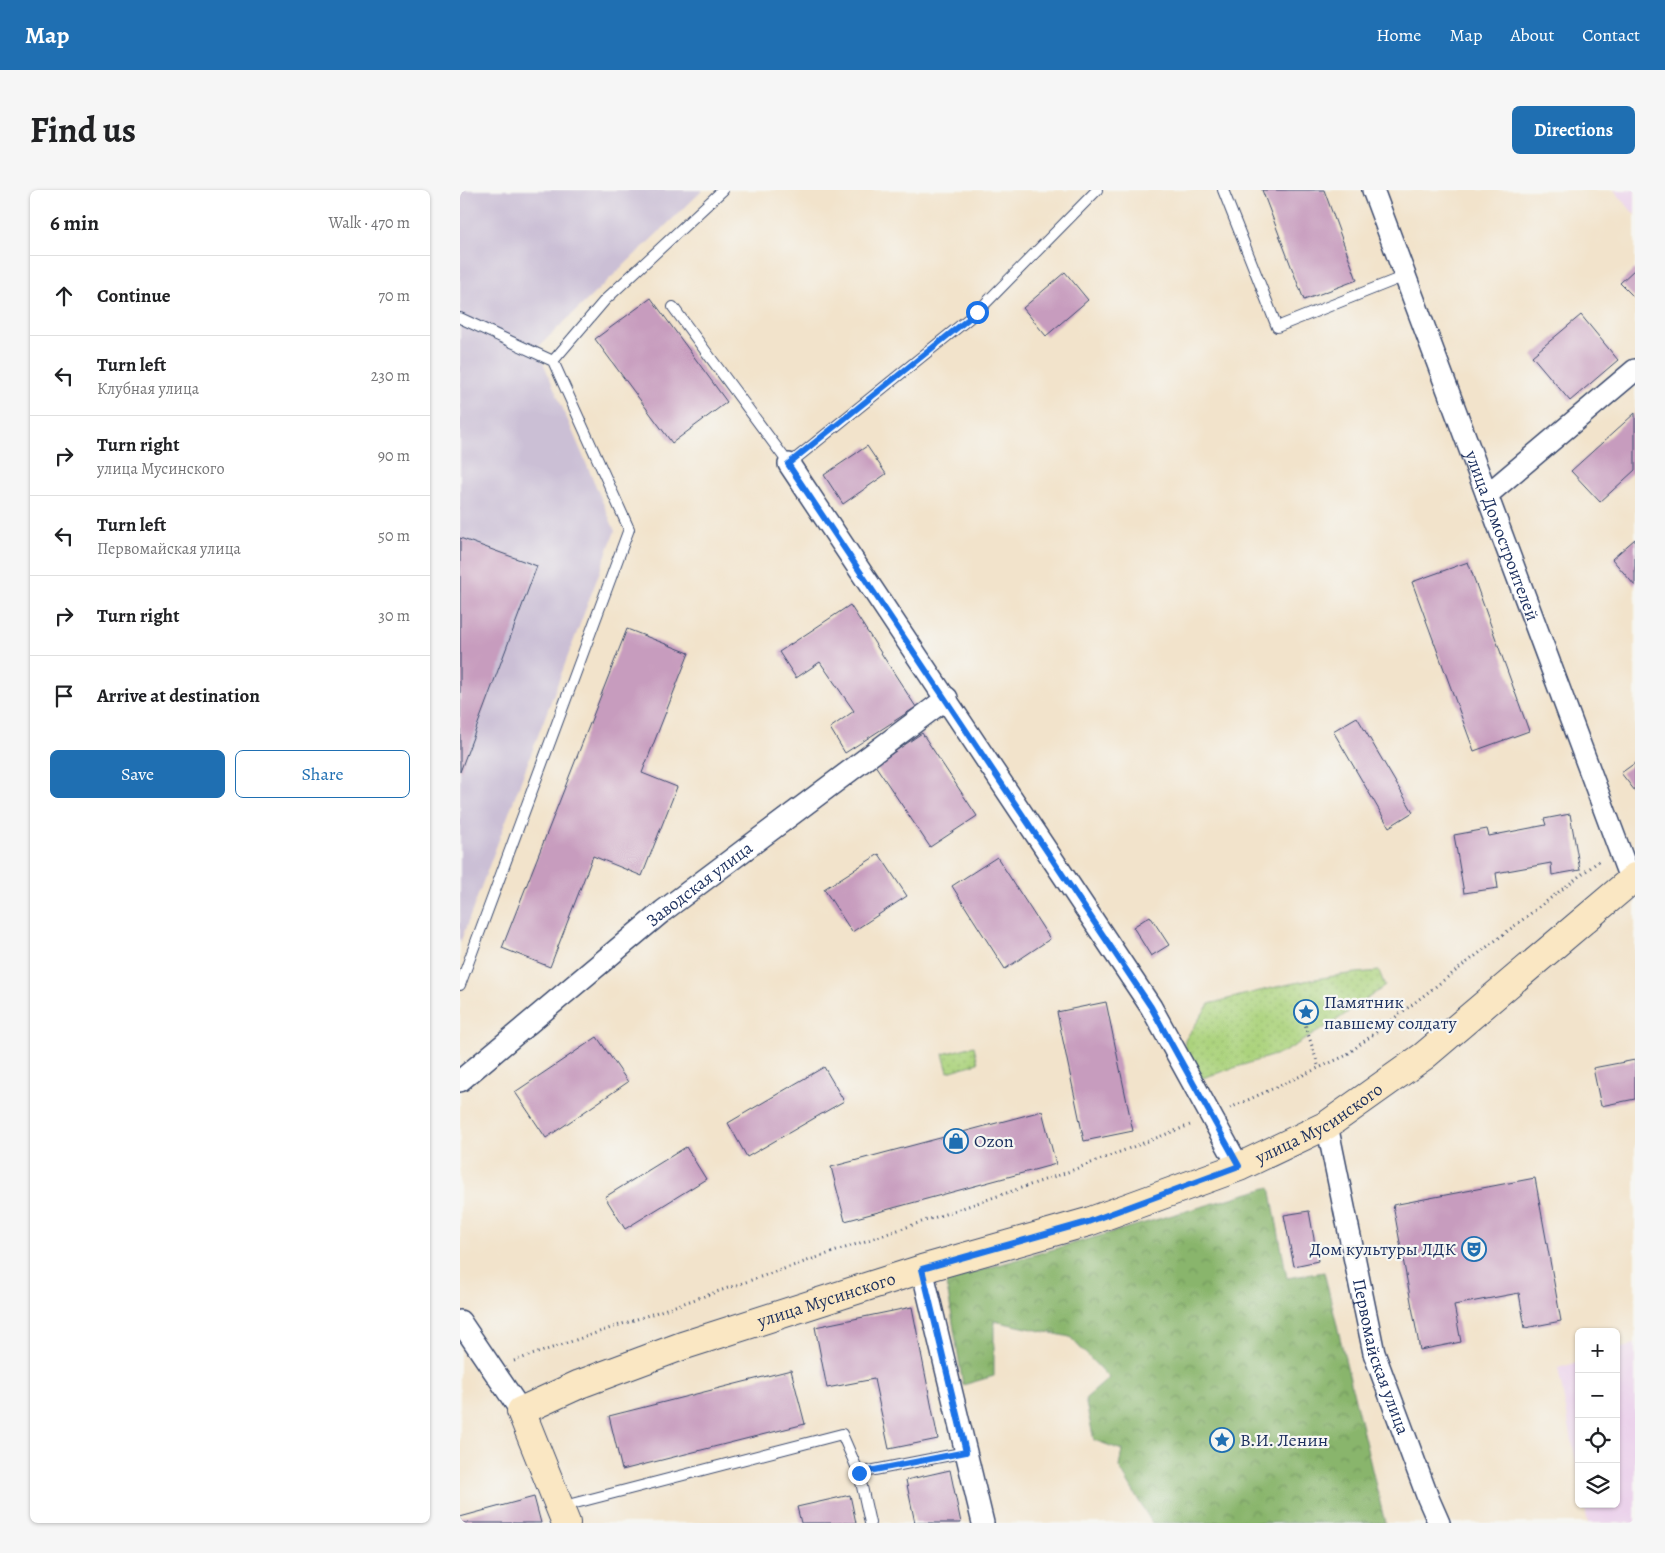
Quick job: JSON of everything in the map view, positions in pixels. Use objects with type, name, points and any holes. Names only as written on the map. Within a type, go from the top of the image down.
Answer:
[{"type":"street","name":"улица Домостроителей","points":[[1373,190],[1618,847],[1633,879]]},
{"type":"street","points":[[1487,495],[1635,370]]},
{"type":"street","points":[[788,464],[947,698],[1151,1007],[1239,1166]]},
{"type":"street","name":"Заводская улица","points":[[460,1081],[663,911],[947,698]]},
{"type":"street","name":"улица Мусинского","points":[[521,1411],[580,1384],[682,1346],[922,1269],[1088,1222],[1239,1166],[1327,1125],[1424,1056],[1633,879]]},
{"type":"street","name":"Первомайская улица","points":[[1327,1125],[1374,1354],[1439,1523]]},
{"type":"street","points":[[922,1269],[982,1523]]},
{"type":"street","points":[[460,1321],[521,1411],[563,1515]]},
{"type":"lane","points":[[553,361],[605,300],[723,190]]},
{"type":"lane","points":[[673,307],[788,464],[977,312],[1098,190]]},
{"type":"lane","points":[[1223,190],[1277,327],[1405,276]]},
{"type":"lane","points":[[460,318],[553,361],[629,529],[460,985]]},
{"type":"lane","points":[[563,1515],[842,1434],[859,1473],[870,1523]]},
{"type":"lane","points":[[859,1473],[966,1452]]},
{"type":"path","points":[[492,1368],[1065,1173],[1211,1116],[1346,1056],[1618,847]]},
{"type":"path","points":[[1304,1021],[1319,1068]]},
{"type":"shaded area","points":[[460,190],[703,190],[537,348],[615,531],[460,943]]},
{"type":"shaded area","points":[[1614,190],[1635,190],[1635,215]]},
{"type":"shaded area","points":[[1635,1344],[1635,1523],[1588,1523],[1585,1508],[1620,1508],[1620,1349]]},
{"type":"shaded area","points":[[1575,1363],[1575,1456],[1558,1368]]},
{"type":"green space","points":[[1379,971],[1385,986],[1334,1022],[1284,1052],[1199,1079],[1184,1051],[1185,1040],[1209,1004],[1314,979]]},
{"type":"green space","points":[[974,1046],[978,1063],[948,1072],[943,1054]]},
{"type":"green space","points":[[1270,1187],[1287,1278],[1324,1272],[1385,1523],[1152,1523],[1119,1467],[1122,1450],[1094,1440],[1085,1399],[1109,1378],[1070,1337],[994,1321],[994,1376],[963,1385],[946,1280]]},
{"type":"building","points":[[1262,190],[1324,190],[1357,280],[1304,300]]},
{"type":"building","points":[[1635,269],[1635,298],[1620,283]]},
{"type":"building","points":[[1065,272],[1088,300],[1046,336],[1023,308]]},
{"type":"building","points":[[651,298],[727,402],[672,443],[595,339]]},
{"type":"building","points":[[1581,315],[1618,360],[1570,401],[1532,356]]},
{"type":"building","points":[[1635,413],[1635,470],[1600,502],[1571,471]]},
{"type":"building","points":[[867,446],[886,474],[843,504],[824,475]]},
{"type":"building","points":[[460,538],[537,566],[460,772]]},
{"type":"building","points":[[1635,539],[1635,586],[1612,559]]},
{"type":"building","points":[[1468,562],[1529,731],[1474,751],[1412,582]]},
{"type":"building","points":[[850,605],[916,707],[845,753],[830,728],[854,711],[820,662],[796,678],[779,652]]},
{"type":"building","points":[[627,629],[689,653],[642,773],[677,787],[642,876],[593,856],[550,967],[502,948]]},
{"type":"building","points":[[1357,717],[1413,812],[1389,827],[1333,731]]},
{"type":"building","points":[[922,733],[977,816],[930,847],[875,765]]},
{"type":"building","points":[[1635,763],[1635,791],[1621,773]]},
{"type":"building","points":[[1570,814],[1580,870],[1552,875],[1551,863],[1496,873],[1498,888],[1464,893],[1454,835],[1487,829],[1489,836],[1546,825],[1544,819]]},
{"type":"building","points":[[879,854],[907,896],[852,932],[824,889]]},
{"type":"building","points":[[997,857],[1050,939],[1005,969],[952,886]]},
{"type":"building","points":[[1150,916],[1169,945],[1151,956],[1133,927]]},
{"type":"building","points":[[1106,1002],[1133,1131],[1084,1141],[1057,1012]]},
{"type":"building","points":[[597,1037],[628,1082],[546,1138],[515,1092]]},
{"type":"building","points":[[1635,1060],[1635,1099],[1601,1106],[1593,1068]]},
{"type":"building","points":[[824,1067],[844,1101],[747,1157],[728,1123]]},
{"type":"building","points":[[1042,1111],[1056,1164],[845,1221],[831,1167]]},
{"type":"building","points":[[686,1147],[706,1179],[625,1229],[605,1197]]},
{"type":"building","name":"Дом культуры ЛДК","points":[[1535,1178],[1561,1321],[1525,1328],[1519,1293],[1454,1305],[1461,1342],[1420,1350],[1393,1205]]},
{"type":"building","points":[[1309,1211],[1318,1261],[1294,1266],[1284,1215]]},
{"type":"building","points":[[912,1307],[938,1439],[889,1449],[874,1379],[827,1388],[815,1327]]},
{"type":"building","points":[[791,1370],[805,1424],[622,1470],[609,1416]]},
{"type":"building","points":[[950,1470],[961,1523],[915,1523],[906,1480]]},
{"type":"building","points":[[850,1495],[856,1523],[801,1523],[797,1507]]},
{"type":"building","points":[[534,1497],[541,1523],[460,1523],[460,1517]]},
{"type":"place","name":"Памятник павшему солдату","points":[[1306,1012]]},
{"type":"place","name":"Ozon","points":[[956,1141]]},
{"type":"place","name":"Дом культуры ЛДК","points":[[1474,1249]]},
{"type":"place","name":"В.И. Ленин","points":[[1222,1440]]},
{"type":"route","points":[[859,1473],[966,1452],[922,1269],[1088,1222],[1239,1166],[1151,1007],[1048,855],[947,698],[788,464],[977,312]]}]
